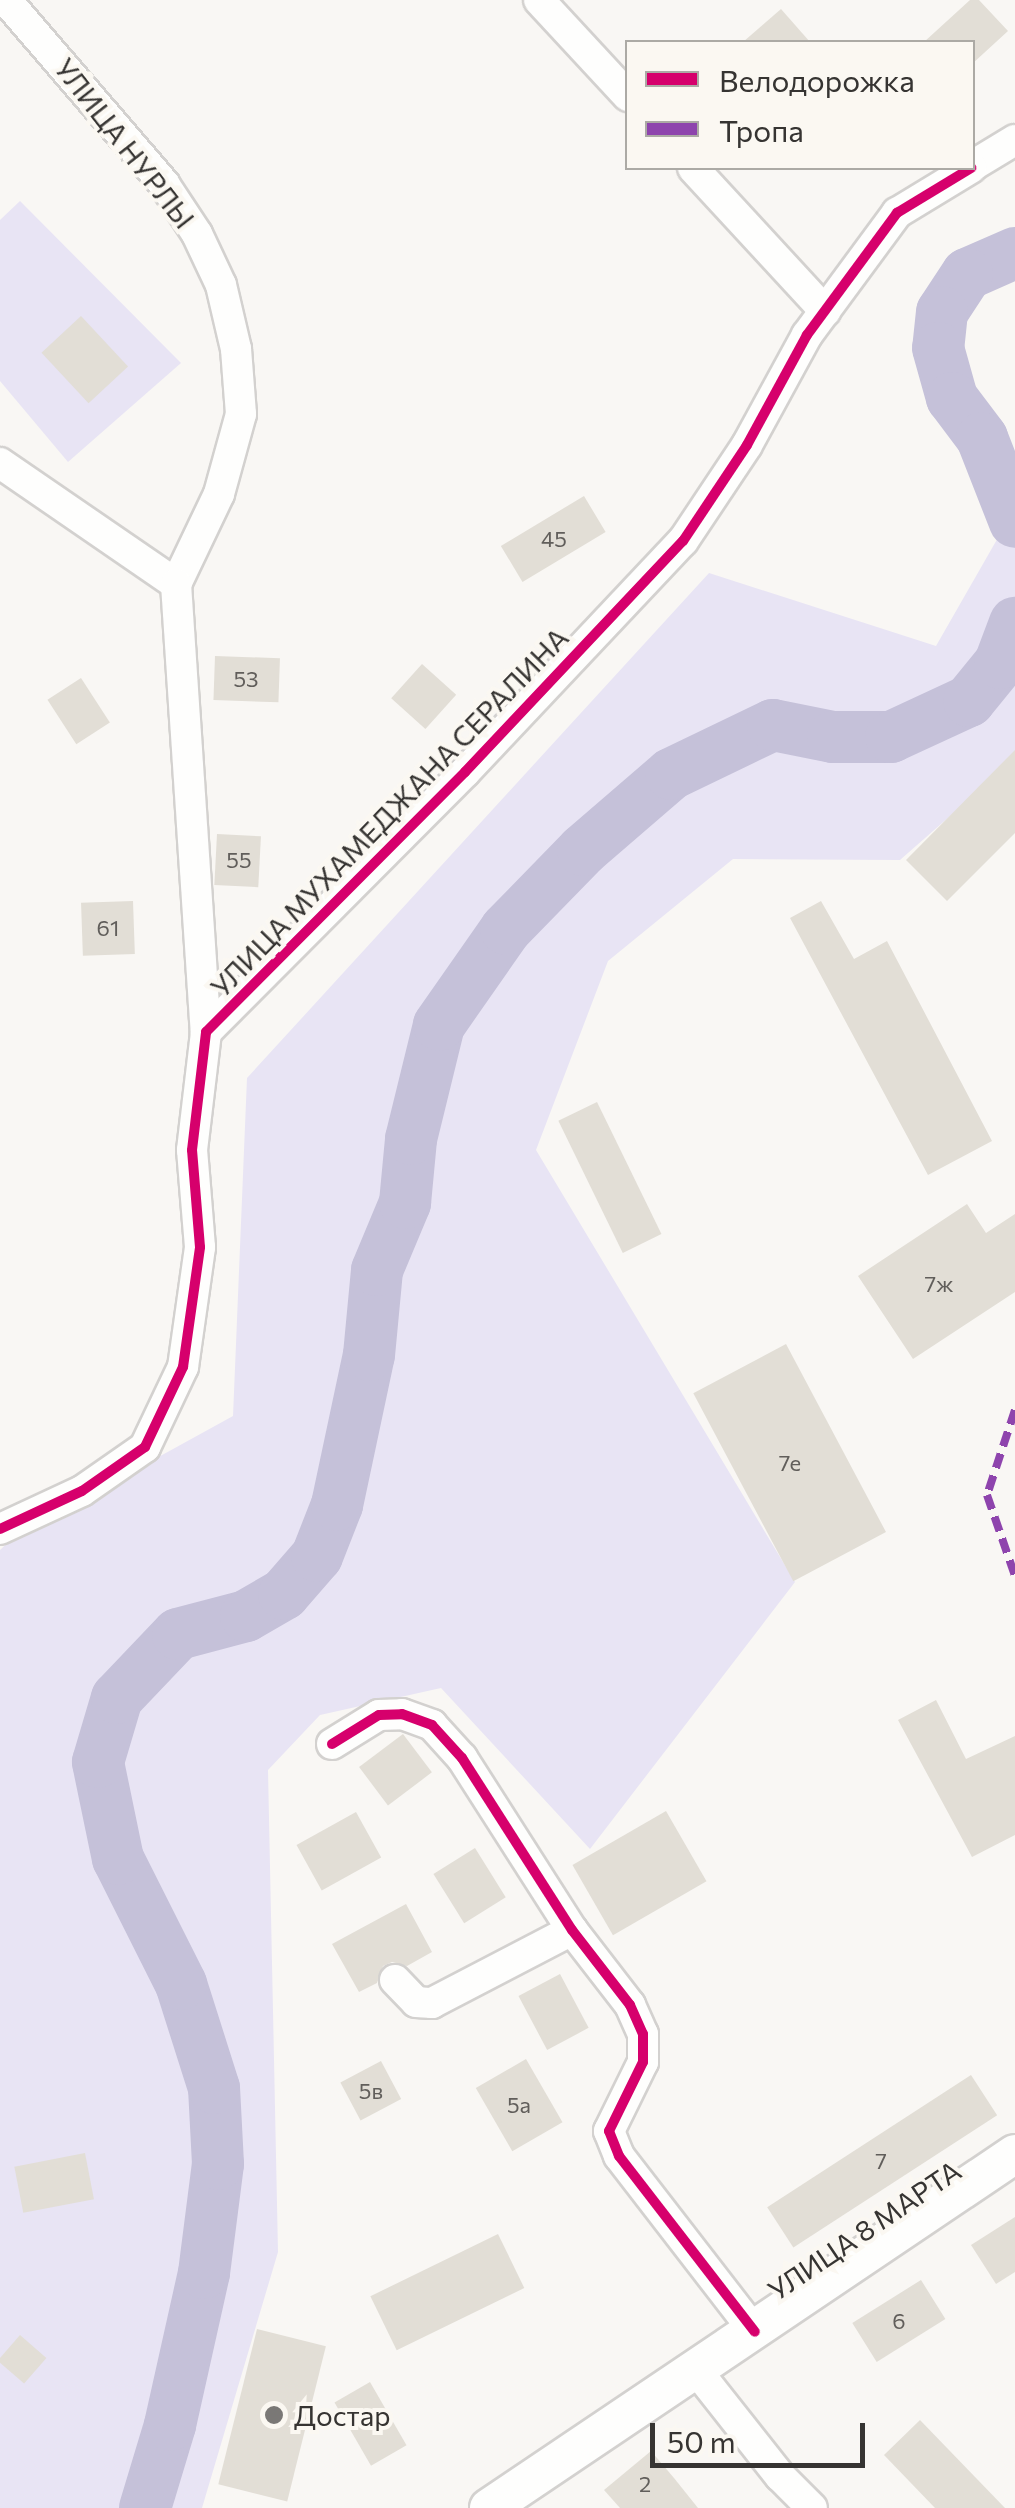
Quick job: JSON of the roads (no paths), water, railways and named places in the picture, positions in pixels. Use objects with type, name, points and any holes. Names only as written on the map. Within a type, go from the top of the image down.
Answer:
[{"type":"street","name":"УЛИЦА НУРЛЫ","points":[[6,0],[164,184],[196,234],[220,284],[236,349],[241,414],[219,494],[176,584],[206,1032]]},
{"type":"street","points":[[539,0],[625,93]]},
{"type":"street","name":"УЛИЦА МУХАМЕДЖАНА СЕРАЛИНА","points":[[975,165],[1015,140]]},
{"type":"street","points":[[695,170],[825,311]]},
{"type":"street","name":"УЛИЦА МУХАМЕДЖАНА СЕРАЛИНА","points":[[0,1529],[82,1491],[145,1447],[183,1366],[200,1247],[192,1150],[206,1032],[465,772],[683,541],[746,446],[825,311],[897,213],[967,170]]},
{"type":"street","points":[[0,463],[176,584]]},
{"type":"street","points":[[332,1744],[379,1715],[402,1714],[432,1725],[462,1758],[572,1930],[630,2005],[643,2034],[643,2062],[609,2132],[618,2156],[755,2332]]},
{"type":"street","points":[[396,1980],[416,2002],[432,2003],[572,1930]]},
{"type":"street","name":"УЛИЦА 8 МАРТА","points":[[489,2508],[697,2372],[1015,2154]]},
{"type":"street","points":[[697,2372],[780,2476],[812,2508]]},
{"type":"waterway","points":[[1015,253],[967,274],[942,312],[938,348],[952,398],[982,438],[1015,522]]},
{"type":"waterway","points":[[145,2508],[170,2425],[204,2273],[218,2164],[214,2088],[181,1984],[118,1859],[98,1762],[117,1698],[178,1634],[246,1616],[284,1594],[317,1556],[337,1505],[369,1355],[377,1270],[405,1203],[411,1139],[439,1025],[506,929],[583,850],[671,774],[773,725],[833,737],[891,737],[969,701],[1000,663],[1015,623]]},
{"type":"place","name":"Достар","points":[[274,2415]]}]
